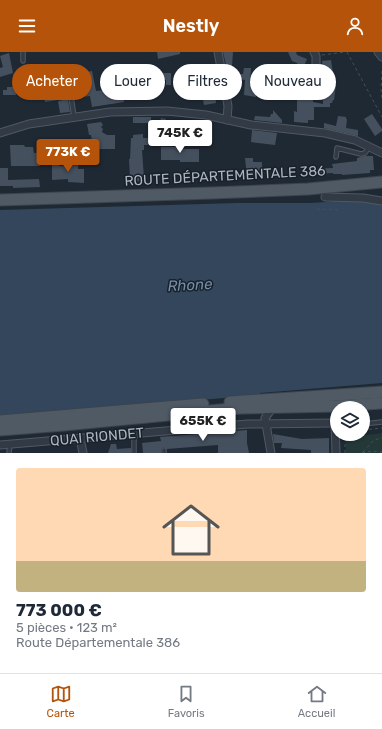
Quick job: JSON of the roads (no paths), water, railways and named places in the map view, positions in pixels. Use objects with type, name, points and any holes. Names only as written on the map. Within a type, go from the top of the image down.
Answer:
[{"type":"main road","name":"ROUTE DÉPARTEMENTALE 386","points":[[0,200],[308,189],[381,182]]},
{"type":"main road","points":[[0,421],[285,398],[382,392]]},
{"type":"main road","points":[[370,404],[382,403]]},
{"type":"main road","points":[[0,430],[202,411],[271,408],[330,408]]},
{"type":"street","points":[[218,52],[228,106],[227,120]]},
{"type":"street","points":[[378,52],[382,57]]},
{"type":"street","points":[[315,54],[315,64]]},
{"type":"street","points":[[0,133],[29,124],[110,112],[167,111],[206,115],[252,125],[325,133],[355,140],[382,153]]},
{"type":"street","points":[[326,197],[363,198],[382,201]]},
{"type":"street","points":[[271,453],[265,418],[271,408],[285,398]]},
{"type":"street","name":"QUAI RIONDET","points":[[0,445],[134,433],[162,434],[248,424],[330,427]]},
{"type":"street","points":[[80,438],[83,453]]},
{"type":"street","points":[[336,441],[336,453]]},
{"type":"lane","points":[[23,52],[23,61]]},
{"type":"lane","points":[[72,100],[74,117]]},
{"type":"lane","points":[[336,157],[337,148],[361,154],[365,153],[369,147]]},
{"type":"lane","points":[[370,423],[382,422]]},
{"type":"lane","points":[[134,433],[134,453]]},
{"type":"lane","points":[[9,453],[10,444]]},
{"type":"water","name":"Rhone","points":[[363,201],[382,205],[382,383],[0,417],[0,210]]}]
